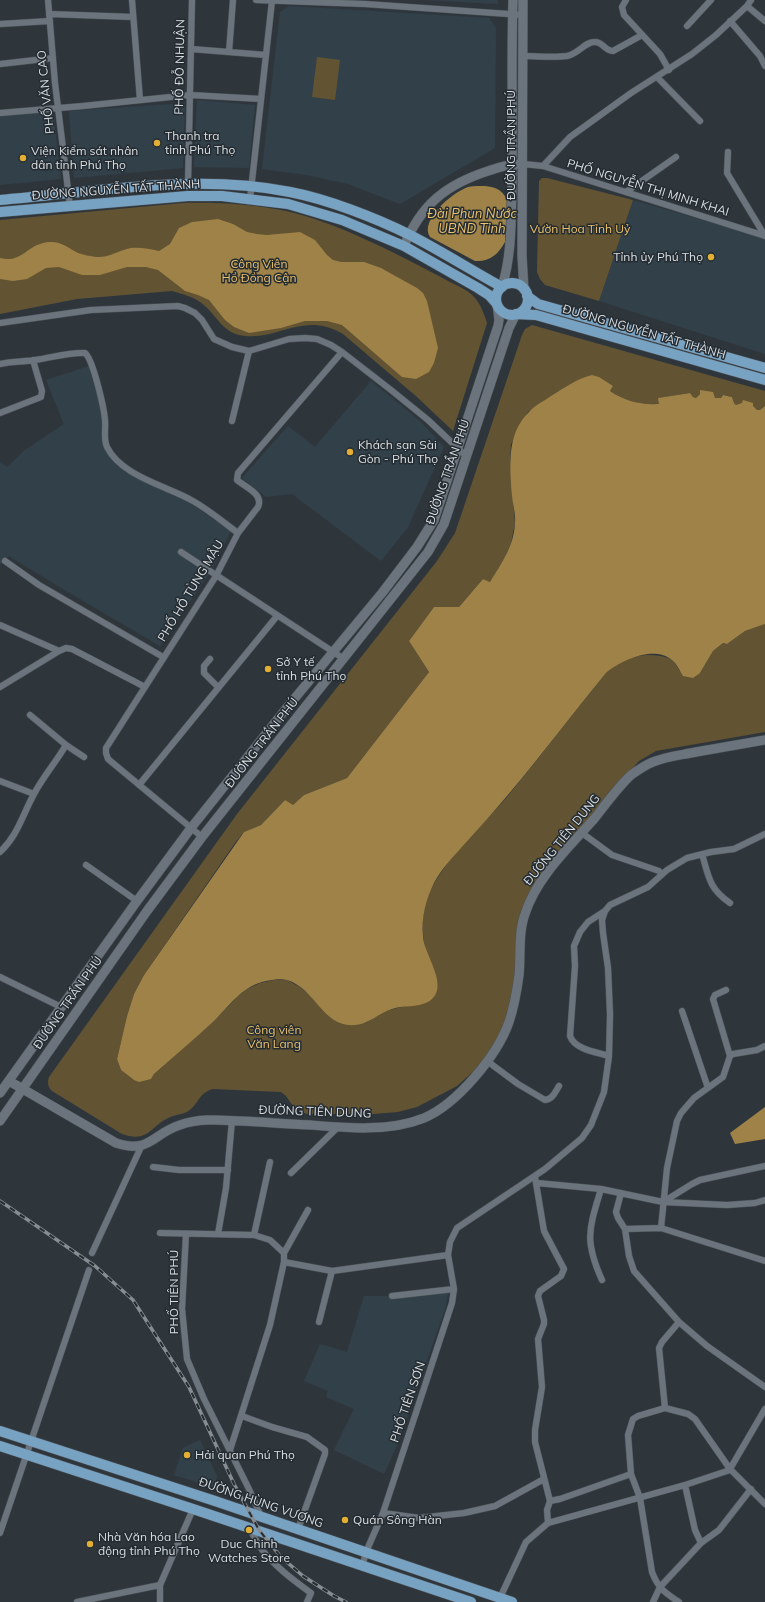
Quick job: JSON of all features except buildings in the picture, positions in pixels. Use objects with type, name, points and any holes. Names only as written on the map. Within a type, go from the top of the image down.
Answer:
[{"type":"main road","name":"ĐƯỜNG TRẦN PHÚ","points":[[502,287],[508,266],[510,251],[513,164],[513,0]]},
{"type":"main road","name":"ĐƯỜNG TRẦN PHÚ","points":[[523,0],[522,256],[526,293]]},
{"type":"main road","points":[[404,246],[408,235],[425,209],[443,193],[473,176],[513,164],[523,164]]},
{"type":"main road","name":"ĐƯỜNG NGUYỄN TẤT THÀNH","points":[[0,200],[188,183],[225,184],[290,192],[353,212],[408,235],[502,287]]},
{"type":"main road","name":"ĐƯỜNG NGUYỄN TẤT THÀNH","points":[[0,212],[183,196],[222,196],[288,204],[326,214],[404,246],[478,288],[489,295],[497,304]]},
{"type":"main road","points":[[508,284],[514,284],[526,293],[527,302],[525,307],[521,312],[516,314],[509,315],[504,313],[497,304],[497,295],[502,287],[508,284]]},
{"type":"main road","name":"ĐƯỜNG NGUYỄN TẤT THÀNH","points":[[526,293],[538,304],[765,368]]},
{"type":"main road","name":"ĐƯỜNG TRẦN PHÚ","points":[[0,1093],[136,901],[191,828],[382,592],[428,530],[434,520],[499,322],[497,304]]},
{"type":"main road","name":"ĐƯỜNG TRẦN PHÚ","points":[[0,1121],[147,911],[202,837],[428,552],[444,524],[509,328],[516,314]]},
{"type":"main road","name":"ĐƯỜNG NGUYỄN TẤT THÀNH","points":[[516,314],[536,315],[765,380]]},
{"type":"main road","points":[[428,530],[438,536]]},
{"type":"main road","name":"ĐƯỜNG TIÊN DUNG","points":[[141,1147],[163,1132],[178,1125],[205,1120],[232,1120],[338,1127],[382,1126],[403,1124],[422,1119],[433,1114],[465,1088],[487,1061],[504,1034],[510,1020],[519,974],[519,956],[524,915],[534,893],[546,875],[623,784],[641,768],[664,758],[765,740]]},
{"type":"main road","points":[[8,1081],[116,1143],[127,1146],[141,1147]]},
{"type":"main road","name":"ĐƯỜNG HÙNG VƯƠNG","points":[[0,1431],[261,1516],[500,1600],[512,1602]]},
{"type":"main road","points":[[0,1446],[193,1508],[471,1602]]},
{"type":"street","name":"PHỐ VĂN CAO","points":[[48,0],[58,108],[70,206]]},
{"type":"street","points":[[132,0],[140,100]]},
{"type":"street","name":"PHỐ ĐỖ NHUẬN","points":[[188,183],[192,0]]},
{"type":"street","points":[[229,52],[233,0]]},
{"type":"street","points":[[256,0],[365,4],[523,15]]},
{"type":"street","points":[[626,0],[622,7],[624,15],[660,54],[669,70]]},
{"type":"street","points":[[687,26],[711,0]]},
{"type":"street","points":[[543,166],[570,137],[631,93],[669,70],[716,35],[752,0]]},
{"type":"street","points":[[250,199],[272,1]]},
{"type":"street","points":[[747,6],[765,21]]},
{"type":"street","points":[[49,14],[133,17]]},
{"type":"street","points":[[0,24],[50,21]]},
{"type":"street","points":[[730,21],[760,56],[765,66]]},
{"type":"street","points":[[523,56],[567,56],[579,52],[584,45],[593,42],[599,42],[608,51],[613,51],[642,35]]},
{"type":"street","points":[[191,49],[266,55]]},
{"type":"street","points":[[0,64],[53,58]]},
{"type":"street","points":[[657,77],[700,120]]},
{"type":"street","points":[[0,112],[190,95],[261,99]]},
{"type":"street","points":[[728,152],[727,173],[765,236]]},
{"type":"street","points":[[626,192],[676,157]]},
{"type":"street","name":"PHỐ NGUYỄN THỊ MINH KHAI","points":[[523,164],[543,166],[765,236]]},
{"type":"street","points":[[0,323],[91,310],[178,306],[185,308],[202,320],[214,339],[222,344],[249,351],[290,339],[317,339],[342,352],[416,410],[467,457]]},
{"type":"street","points":[[232,421],[249,351]]},
{"type":"street","name":"PHỐ HỒ TÙNG MẬU","points":[[202,837],[108,759],[106,748],[216,576],[238,533],[260,503],[259,497],[237,480],[238,474],[342,352]]},
{"type":"street","points":[[0,364],[70,354],[80,353],[88,355],[104,413],[106,425],[104,439],[110,451],[124,466],[140,477],[193,501],[238,533]]},
{"type":"street","points":[[0,413],[41,397],[42,391],[33,360]]},
{"type":"street","points":[[181,552],[344,659]]},
{"type":"street","points":[[5,560],[38,585],[163,657]]},
{"type":"street","points":[[139,785],[277,616]]},
{"type":"street","points":[[0,625],[59,651]]},
{"type":"street","points":[[0,687],[66,648],[72,649],[145,687]]},
{"type":"street","points":[[210,659],[204,666],[204,673],[218,687]]},
{"type":"street","points":[[30,715],[66,745],[84,757]]},
{"type":"street","points":[[0,852],[8,844],[20,826],[34,794],[66,745]]},
{"type":"street","points":[[0,781],[34,794]]},
{"type":"street","points":[[582,833],[612,855],[659,871],[662,874]]},
{"type":"street","points":[[609,1056],[577,1046],[572,1042],[570,1036],[575,966],[574,946],[580,932],[588,922],[610,905],[648,887],[662,874],[680,862],[702,854],[734,849],[765,834]]},
{"type":"street","points":[[702,854],[712,887],[718,894],[730,903]]},
{"type":"street","points":[[86,865],[136,901]]},
{"type":"street","points":[[536,1180],[588,1131],[604,1092],[609,1056],[610,1014],[608,968],[602,920],[604,911]]},
{"type":"street","points":[[0,977],[61,1007]]},
{"type":"street","points":[[661,1228],[668,1162],[677,1121],[681,1113],[694,1098],[724,1075],[730,1056],[713,999],[715,995],[726,990]]},
{"type":"street","points":[[682,1011],[708,1088]]},
{"type":"street","points":[[730,1056],[735,1053],[757,1050],[765,1046]]},
{"type":"street","points":[[487,1061],[518,1084],[545,1100],[549,1100],[559,1086]]},
{"type":"street","points":[[218,1234],[228,1170],[232,1120]]},
{"type":"street","points":[[291,1173],[338,1127]]},
{"type":"street","points":[[92,1253],[141,1147]]},
{"type":"street","points":[[254,1235],[270,1162]]},
{"type":"street","points":[[663,1202],[700,1180],[765,1166]]},
{"type":"street","points":[[153,1168],[179,1170],[228,1170]]},
{"type":"street","points":[[536,1180],[601,1189],[663,1202],[727,1205],[755,1203],[765,1200]]},
{"type":"street","points":[[536,1180],[544,1231],[564,1268],[561,1276],[540,1291],[538,1296],[544,1324],[538,1339],[542,1387],[535,1430],[535,1442],[550,1501],[547,1510],[548,1523]]},
{"type":"street","name":"PHỐ TIÊN SƠN","points":[[362,1566],[366,1552],[383,1512],[448,1318],[454,1289],[448,1255],[450,1242],[457,1228],[495,1202],[536,1180]]},
{"type":"street","points":[[601,1189],[590,1225],[589,1236],[595,1264],[602,1280]]},
{"type":"street","points":[[621,1193],[616,1212],[625,1229],[630,1262],[634,1271],[679,1322],[707,1346],[765,1387]]},
{"type":"street","points":[[230,1450],[270,1325],[284,1262],[284,1253],[308,1210]]},
{"type":"street","points":[[625,1229],[661,1228],[765,1261]]},
{"type":"street","points":[[160,1233],[186,1234]]},
{"type":"street","name":"PHỐ TIÊN PHÚ","points":[[261,1516],[204,1399],[187,1359],[182,1309],[186,1234],[254,1235],[270,1240],[284,1253]]},
{"type":"street","points":[[284,1262],[332,1271],[448,1255]]},
{"type":"street","points":[[0,1533],[89,1270]]},
{"type":"street","points":[[319,1322],[332,1271]]},
{"type":"street","points":[[392,1296],[454,1289]]},
{"type":"street","points":[[665,1408],[659,1348],[662,1342],[679,1322]]},
{"type":"street","points":[[679,1602],[664,1593],[655,1581],[652,1572],[640,1498],[631,1474],[628,1435],[633,1419],[638,1416],[665,1408],[688,1414],[695,1419],[730,1469],[765,1504]]},
{"type":"street","points":[[500,1600],[526,1542],[548,1523],[685,1485],[727,1471],[730,1469],[765,1409]]},
{"type":"street","points":[[242,1416],[272,1427],[307,1437],[325,1450],[325,1454],[298,1529]]},
{"type":"street","points":[[550,1501],[560,1499],[631,1474]]},
{"type":"street","points":[[383,1512],[418,1518],[469,1512],[495,1506],[544,1479]]},
{"type":"street","points":[[685,1485],[695,1530],[701,1543]]},
{"type":"street","points":[[653,1602],[660,1587],[701,1543],[719,1530],[751,1489]]},
{"type":"street","points":[[160,1602],[160,1585],[193,1508]]},
{"type":"street","points":[[249,1528],[260,1547],[272,1561],[311,1593],[307,1602]]},
{"type":"street","points":[[77,1602],[100,1600],[160,1585]]},
{"type":"shaded area","points":[[428,0],[498,0],[498,4]]},
{"type":"shaded area","points":[[289,6],[489,18],[496,28],[495,148],[400,204],[348,184],[307,175],[262,169],[280,12]]},
{"type":"shaded area","points":[[197,100],[255,105],[249,168],[194,167]]},
{"type":"shaded area","points":[[185,103],[183,168],[74,178],[69,111]]},
{"type":"shaded area","points":[[53,111],[61,179],[0,185],[0,116]]},
{"type":"shaded area","points":[[633,200],[765,238],[765,354],[599,301]]},
{"type":"shaded area","points":[[89,366],[101,408],[103,421],[101,434],[103,442],[124,469],[138,479],[184,499],[231,531],[211,571],[160,646],[9,556],[0,565],[0,462],[7,467],[25,450],[64,424],[46,380]]},
{"type":"shaded area","points":[[371,381],[420,421],[444,447],[408,527],[381,561],[292,494],[266,497],[242,478],[288,426],[315,447]]},
{"type":"shaded area","points":[[448,1292],[446,1306],[397,1445],[384,1474],[334,1450],[354,1409],[326,1397],[328,1391],[304,1381],[320,1344],[347,1352],[364,1296],[387,1296],[390,1299]]},
{"type":"shaded area","points":[[200,1440],[217,1476],[214,1488],[174,1475],[183,1448]]},
{"type":"green space","points":[[317,57],[340,60],[335,100],[312,97]]},
{"type":"green space","name":"Vườn Hoa Tỉnh Uỷ","points":[[542,178],[633,200],[599,301],[545,285],[540,279],[537,272],[539,181]]},
{"type":"green space","name":"Công Viên Hồ Đồng Cận","points":[[183,203],[222,203],[247,205],[286,211],[325,222],[384,248],[472,294],[481,307],[487,323],[453,431],[417,397],[343,334],[328,327],[315,325],[302,326],[266,335],[239,335],[227,330],[205,306],[197,300],[187,295],[172,291],[77,299],[0,314],[0,220]]},
{"type":"green space","name":"Công viên Văn Lang","points":[[532,325],[765,391],[765,406],[760,410],[757,410],[748,404],[736,405],[732,397],[723,395],[721,398],[715,398],[712,394],[701,391],[696,398],[690,393],[659,398],[659,404],[645,404],[627,400],[610,391],[613,386],[578,380],[528,412],[511,444],[510,460],[515,523],[511,543],[505,558],[490,582],[483,579],[459,607],[434,607],[409,641],[429,672],[347,778],[304,795],[293,806],[285,800],[261,825],[244,832],[235,843],[144,975],[134,994],[127,1016],[117,1059],[121,1070],[134,1080],[151,1079],[154,1074],[213,1022],[237,997],[247,989],[260,983],[274,980],[287,980],[300,987],[326,1013],[365,1023],[385,1011],[406,1006],[431,964],[424,943],[423,913],[431,890],[439,876],[460,848],[507,797],[606,673],[624,660],[646,655],[661,656],[672,660],[680,671],[700,673],[713,651],[723,643],[727,644],[745,631],[765,624],[765,732],[656,751],[639,761],[602,803],[532,892],[508,1018],[488,1055],[476,1069],[457,1086],[417,1107],[398,1112],[373,1114],[307,1114],[295,1109],[286,1096],[281,1092],[213,1089],[202,1095],[194,1106],[188,1111],[168,1118],[148,1133],[138,1137],[122,1134],[52,1091],[48,1085],[49,1077],[237,814],[437,561],[455,533],[522,335],[525,329]]},
{"type":"water","name":"Đài Phun Nước UBND Tỉnh","points":[[480,186],[496,188],[505,196],[507,200],[505,242],[493,257],[475,261],[430,237],[428,230],[429,223],[433,215],[446,201],[468,187]]},
{"type":"water","points":[[218,219],[233,224],[247,232],[257,234],[267,235],[300,232],[315,240],[333,260],[341,262],[364,262],[381,268],[417,288],[423,293],[427,301],[438,348],[434,363],[429,372],[416,379],[402,377],[342,325],[327,321],[305,321],[281,328],[249,333],[234,327],[225,320],[209,300],[185,291],[158,270],[146,267],[127,267],[100,275],[82,275],[59,267],[46,268],[27,279],[13,281],[0,279],[0,258],[8,259],[20,256],[42,243],[54,242],[64,245],[78,253],[96,257],[105,256],[131,248],[159,251],[170,244],[179,228],[192,222]]},
{"type":"water","points":[[592,375],[599,377],[613,386],[610,391],[627,400],[639,403],[659,404],[658,398],[690,393],[696,398],[700,394],[700,390],[713,392],[715,398],[721,398],[723,395],[732,397],[736,405],[742,403],[743,400],[753,403],[753,406],[757,410],[760,410],[765,406],[765,624],[745,631],[727,644],[723,643],[713,651],[700,673],[693,678],[683,676],[672,660],[665,656],[656,654],[647,654],[629,659],[620,663],[606,673],[520,781],[446,865],[434,883],[426,902],[423,916],[424,944],[437,980],[435,996],[428,1002],[419,1005],[392,1009],[360,1024],[344,1024],[327,1014],[297,984],[284,979],[265,981],[248,989],[236,998],[207,1028],[154,1074],[151,1079],[139,1082],[134,1080],[121,1070],[117,1059],[127,1016],[134,994],[144,975],[244,832],[261,825],[285,800],[293,805],[304,795],[347,778],[429,672],[409,641],[434,607],[459,607],[483,579],[490,582],[510,547],[514,531],[515,513],[512,496],[510,462],[516,430],[531,410],[540,403],[582,378]]},
{"type":"water","points":[[765,1107],[765,1139],[735,1144],[730,1133]]},
{"type":"railway","points":[[0,1201],[95,1266],[133,1300],[189,1387],[234,1484],[259,1530],[281,1557],[303,1576],[346,1602]]},
{"type":"place","name":"Thanh tra tỉnh Phú Thọ","points":[[157,143]]},
{"type":"place","name":"Viện Kiểm sát nhân dân tỉnh Phú Thọ","points":[[23,158]]},
{"type":"place","name":"Tỉnh ủy Phú Thọ","points":[[711,257]]},
{"type":"place","name":"Khách sạn Sài Gòn - Phú Thọ","points":[[350,452]]},
{"type":"place","name":"Sở Y tế tỉnh Phú Thọ","points":[[268,669]]},
{"type":"place","name":"Hải quan Phú Thọ","points":[[187,1455]]},
{"type":"place","name":"Quán Sông Hàn","points":[[345,1520]]},
{"type":"place","name":"Duc Chinh Watches Store","points":[[249,1530]]},
{"type":"place","name":"Nhà Văn hóa Lao động tỉnh Phú Thọ","points":[[90,1544]]}]
